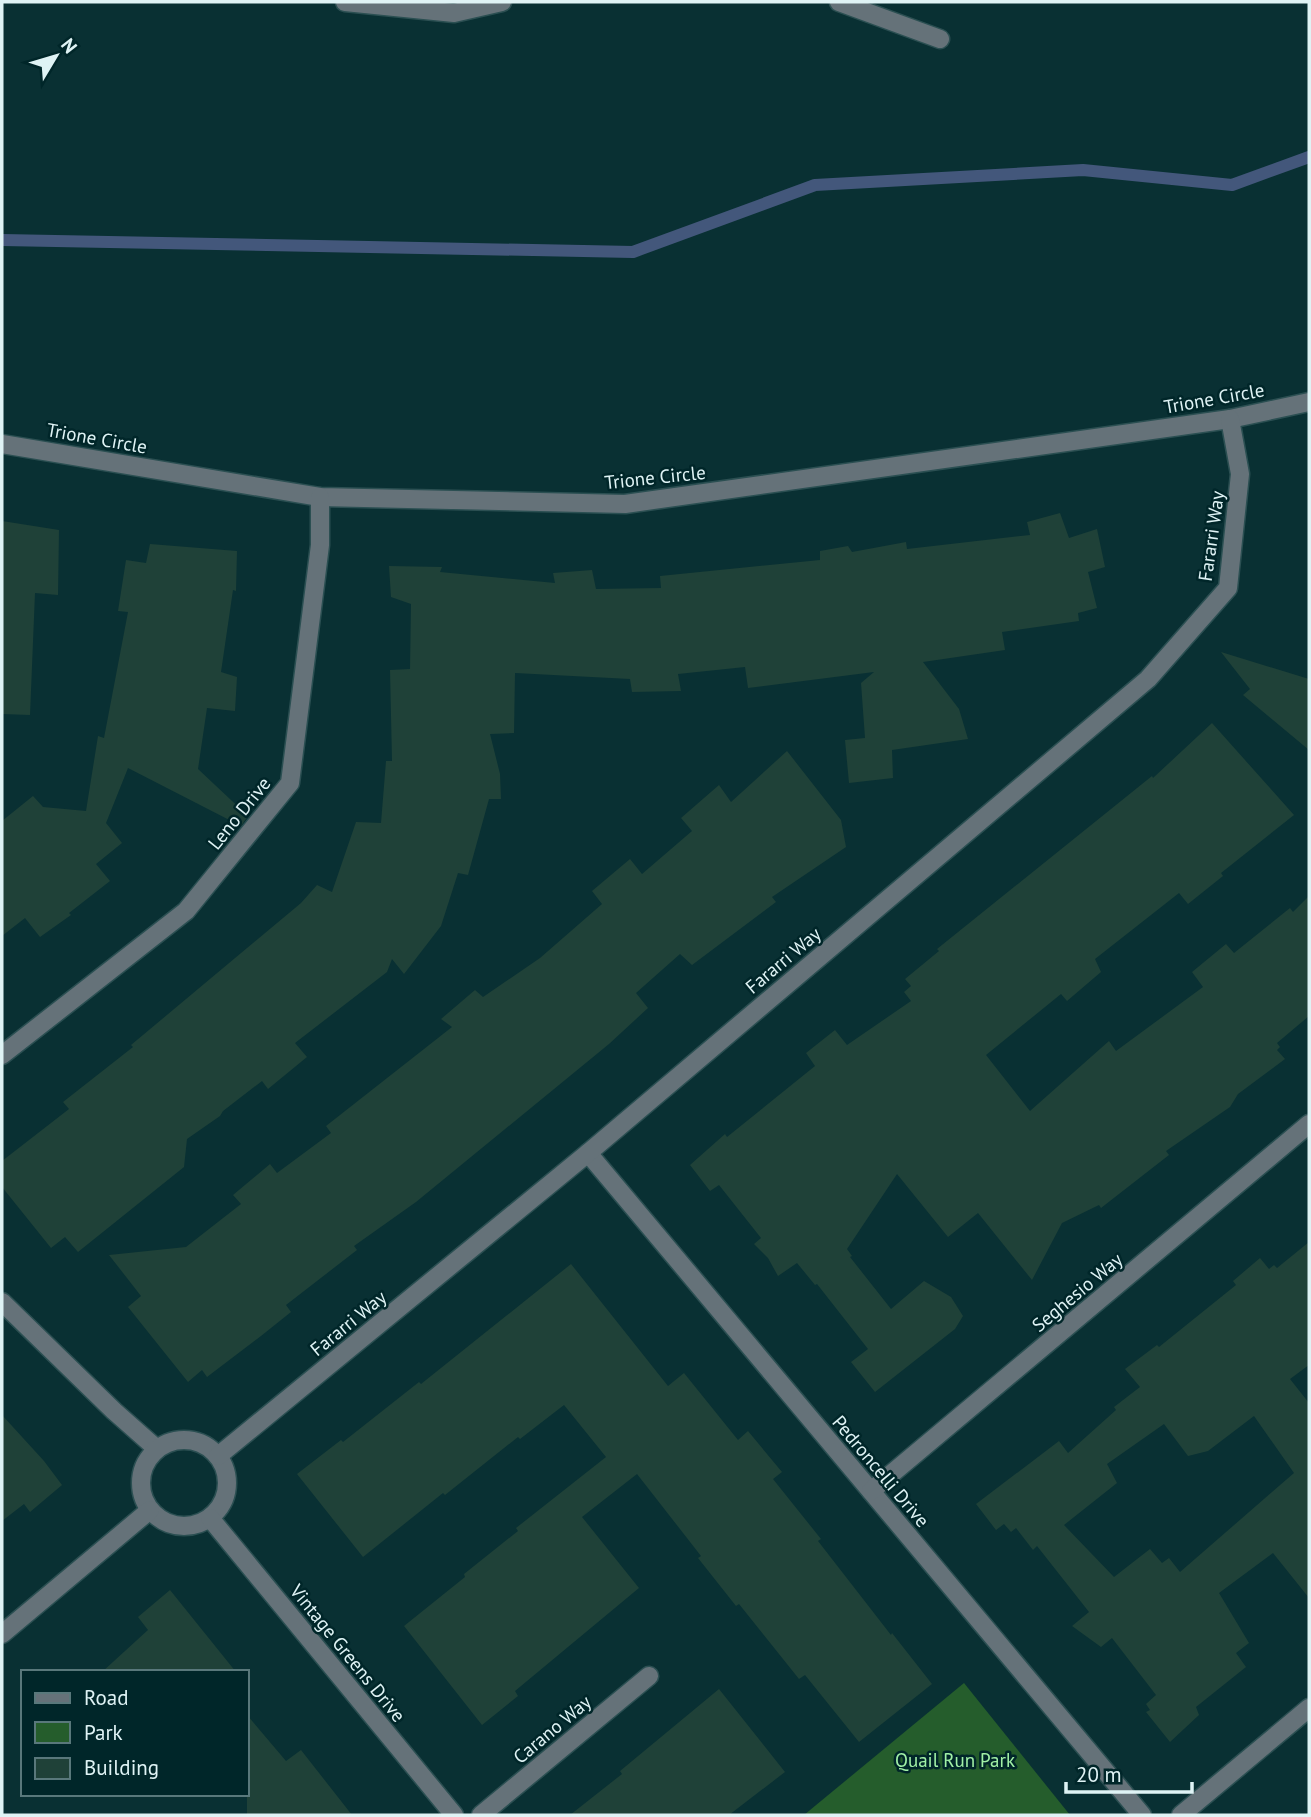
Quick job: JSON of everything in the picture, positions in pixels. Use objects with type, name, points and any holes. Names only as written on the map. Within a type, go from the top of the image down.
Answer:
[{"type":"street","points":[[345,2],[454,13],[502,2]]},
{"type":"street","points":[[839,2],[940,39]]},
{"type":"street","name":"Trione Circle","points":[[2,443],[320,497],[625,504],[1230,419],[1309,402]]},
{"type":"street","name":"Fararri Way","points":[[218,1456],[588,1153],[1148,679],[1228,588],[1240,474],[1230,419]]},
{"type":"street","name":"Leno Drive","points":[[2,1055],[186,911],[290,782],[320,545],[320,497]]},
{"type":"street","name":"Seghesio Way","points":[[871,1491],[1309,1124]]},
{"type":"street","name":"Pedroncelli Drive","points":[[588,1153],[1142,1815]]},
{"type":"street","points":[[2,1302],[104,1402],[157,1449]]},
{"type":"street","points":[[182,1440],[195,1441],[218,1456],[225,1468],[227,1482],[220,1508],[210,1518],[185,1526],[172,1524],[150,1510],[141,1485],[148,1459],[157,1449],[182,1440]]},
{"type":"street","points":[[2,1634],[150,1510]]},
{"type":"street","name":"Vintage Greens Drive","points":[[210,1518],[454,1815]]},
{"type":"street","name":"Carano Way","points":[[481,1815],[649,1676]]},
{"type":"street","points":[[1181,1815],[1309,1708]]},
{"type":"green space","name":"Quail Run Park","points":[[964,1683],[1070,1815],[804,1815]]},
{"type":"building","points":[[1060,513],[1069,538],[1097,529],[1105,567],[1088,572],[1097,608],[1078,613],[1079,621],[1002,632],[1005,650],[923,662],[959,709],[968,739],[892,750],[893,778],[849,783],[845,740],[865,738],[861,683],[874,672],[748,688],[745,667],[678,674],[681,691],[632,692],[630,679],[515,673],[514,733],[490,734],[500,774],[501,799],[489,799],[468,875],[458,873],[441,926],[404,974],[392,959],[387,972],[295,1043],[307,1057],[268,1089],[262,1081],[187,1139],[184,1167],[78,1252],[65,1237],[51,1248],[2,1187],[2,1161],[69,1109],[63,1102],[133,1047],[131,1045],[301,903],[317,885],[332,892],[356,822],[381,823],[386,761],[392,761],[390,670],[410,669],[411,604],[391,597],[389,566],[442,567],[440,572],[555,583],[553,573],[592,570],[596,589],[661,588],[660,576],[820,560],[820,551],[848,546],[852,552],[906,542],[907,549],[1030,535],[1027,522]]},
{"type":"building","points":[[2,521],[59,530],[58,595],[35,593],[30,715],[2,714]]},
{"type":"building","points":[[150,544],[237,551],[236,591],[233,590],[221,672],[237,677],[235,711],[207,708],[198,769],[248,816],[241,826],[128,768],[106,823],[122,843],[96,864],[110,881],[69,913],[71,915],[40,937],[25,918],[2,936],[2,821],[33,796],[43,807],[86,811],[98,736],[104,738],[128,612],[118,611],[126,560],[146,563]]},
{"type":"building","points":[[1221,652],[1309,679],[1309,750],[1243,695],[1250,689]]},
{"type":"building","points":[[1212,723],[1294,815],[1221,873],[1223,876],[1188,904],[1179,893],[1095,959],[1101,972],[1067,1001],[1061,994],[986,1055],[1030,1111],[1109,1041],[1116,1051],[1203,987],[1192,972],[1226,944],[1234,953],[1290,908],[1293,912],[1309,896],[1309,1016],[1277,1043],[1280,1047],[1277,1050],[1285,1059],[1238,1094],[1230,1107],[1166,1151],[1169,1155],[1101,1208],[1099,1205],[1062,1223],[1032,1280],[978,1213],[948,1237],[897,1174],[847,1249],[852,1256],[850,1257],[891,1309],[924,1281],[951,1297],[963,1316],[955,1329],[875,1392],[851,1362],[868,1349],[817,1284],[815,1285],[797,1263],[778,1276],[768,1258],[754,1244],[761,1238],[719,1185],[710,1191],[690,1165],[725,1134],[727,1137],[815,1066],[806,1053],[835,1030],[847,1045],[911,1001],[904,992],[911,986],[905,979],[939,951],[937,949],[1152,776],[1153,778]]},
{"type":"building","points":[[787,751],[841,820],[846,847],[772,897],[776,902],[692,965],[680,954],[636,993],[648,1008],[609,1044],[416,1202],[354,1246],[357,1250],[286,1305],[291,1312],[207,1377],[202,1370],[188,1382],[128,1307],[141,1296],[109,1255],[186,1247],[241,1204],[233,1195],[270,1164],[277,1173],[331,1133],[326,1126],[452,1027],[441,1019],[475,990],[483,997],[540,958],[602,904],[592,891],[630,859],[642,874],[692,831],[681,818],[719,785],[731,802]]},
{"type":"building","points":[[1309,1242],[1309,1365],[1290,1379],[1309,1403],[1309,1598],[1273,1553],[1219,1593],[1249,1643],[1236,1653],[1246,1667],[1196,1707],[1199,1715],[1170,1742],[1146,1712],[1150,1710],[1146,1704],[1156,1695],[1112,1638],[1101,1647],[1072,1626],[1089,1612],[1037,1546],[1033,1550],[1016,1528],[1011,1532],[1004,1524],[996,1530],[976,1504],[1059,1441],[1068,1453],[1116,1410],[1114,1407],[1140,1387],[1125,1369],[1157,1345],[1159,1347],[1236,1285],[1233,1281],[1260,1258],[1269,1269],[1274,1265],[1277,1268]],"holes":[[[1254,1416],[1294,1473],[1180,1572],[1169,1558],[1162,1563],[1150,1549],[1114,1577],[1064,1525],[1117,1483],[1107,1464],[1164,1424],[1188,1456],[1208,1451]]]},
{"type":"building","points":[[571,1264],[668,1386],[684,1373],[738,1440],[748,1431],[782,1472],[773,1479],[821,1539],[818,1541],[932,1684],[859,1742],[805,1675],[799,1679],[739,1604],[736,1606],[637,1474],[582,1517],[639,1588],[515,1691],[518,1696],[482,1725],[404,1626],[518,1531],[516,1528],[606,1457],[564,1405],[520,1439],[518,1437],[445,1495],[443,1493],[363,1557],[297,1474],[341,1440],[343,1442],[419,1382],[421,1384]]},
{"type":"building","points":[[2,1415],[62,1485],[30,1512],[24,1504],[2,1521]]},
{"type":"building","points":[[170,1590],[234,1670],[104,1670],[148,1630],[138,1617]]},
{"type":"building","points":[[719,1689],[785,1772],[729,1815],[570,1815],[622,1774],[620,1771]]},
{"type":"building","points":[[248,1716],[286,1761],[301,1750],[352,1815],[247,1815]]},
{"type":"waterway","points":[[2,240],[633,252],[815,185],[1083,170],[1232,185],[1309,157]]}]
